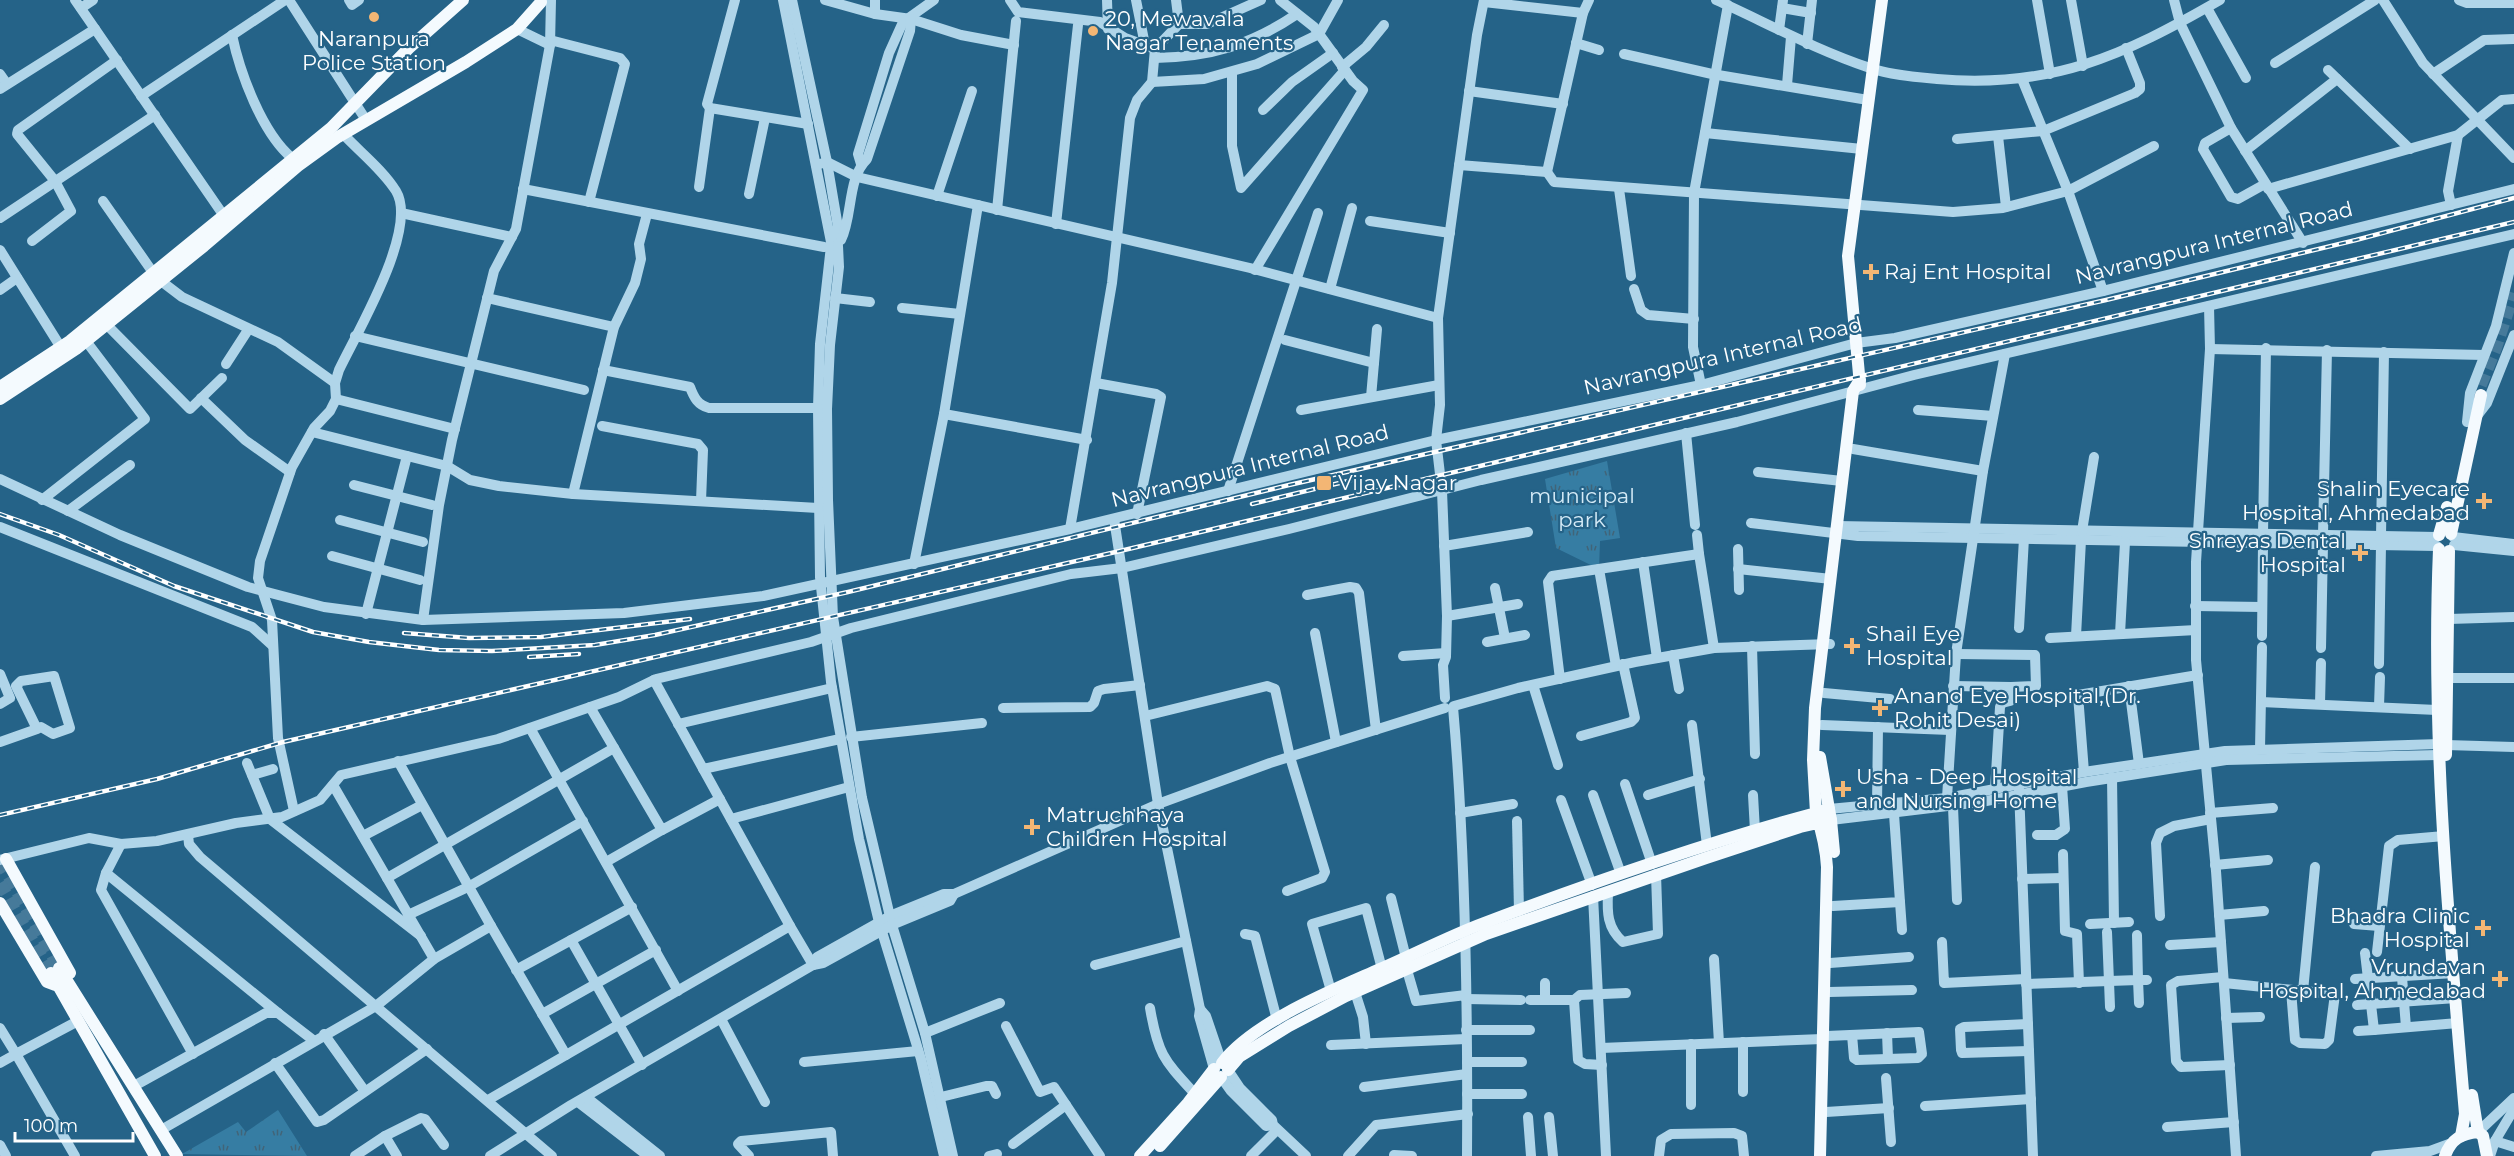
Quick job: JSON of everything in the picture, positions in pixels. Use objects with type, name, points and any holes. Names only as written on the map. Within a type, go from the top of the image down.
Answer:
[{"type":"main road","points":[[0,387],[63,351],[86,341],[107,325],[224,216],[331,128],[355,102],[463,0]]},
{"type":"main road","points":[[1827,1156],[1824,1037],[1829,992],[1834,857],[1824,816],[1814,740],[1840,531],[1853,449],[1858,387],[1856,342],[1848,276],[1882,0]]},
{"type":"main road","points":[[0,399],[158,278],[298,166],[343,134],[466,62],[517,29],[541,1]]},
{"type":"main road","points":[[1820,1156],[1827,867],[1820,760],[1830,579],[1840,531],[1842,481],[1858,387]]},
{"type":"main road","points":[[2478,399],[2471,420],[2445,542],[2437,710],[2472,1099],[2478,1132],[2483,1136],[2488,1156]]},
{"type":"main road","points":[[2445,542],[2449,618],[2448,678],[2442,750],[2444,836],[2465,1114],[2461,1136]]},
{"type":"main road","points":[[1140,1156],[1195,1094],[1239,1057],[1289,1026],[1406,964],[1519,911],[1592,891],[1608,893],[1707,845],[1755,831],[1824,816]]},
{"type":"main road","points":[[1465,938],[1592,891],[1622,874],[1654,869],[1800,827],[1824,816]]},
{"type":"main road","points":[[3,860],[70,973],[63,983]]},
{"type":"main road","points":[[0,903],[47,982],[63,983]]},
{"type":"main road","points":[[1151,1156],[1195,1109],[1234,1047],[1277,1020],[1331,992],[1382,969],[1406,964]]},
{"type":"main road","points":[[55,971],[134,1086],[177,1156]]},
{"type":"main road","points":[[63,983],[78,1021],[155,1156]]},
{"type":"main road","points":[[2447,1150],[2461,1136],[2478,1132]]},
{"type":"street","points":[[93,0],[78,4],[224,216]]},
{"type":"street","points":[[349,0],[352,5],[359,0]]},
{"type":"street","points":[[699,187],[710,108],[707,104],[735,0]]},
{"type":"street","points":[[783,0],[808,124],[838,227],[833,245],[820,344],[818,508],[831,634],[846,738],[849,787],[886,923],[944,1156]]},
{"type":"street","points":[[792,0],[821,164]]},
{"type":"street","points":[[825,0],[875,14],[911,19],[961,35],[1014,45]]},
{"type":"street","points":[[875,0],[875,14]]},
{"type":"street","points":[[523,189],[647,214],[833,245],[843,237],[861,164],[858,154],[889,53],[903,22],[911,19],[934,0]]},
{"type":"street","points":[[1010,0],[1018,12],[1079,17],[1100,22],[1108,29],[1152,51],[1192,58],[1224,51],[1256,38],[1297,14]]},
{"type":"street","points":[[1107,0],[1108,29]]},
{"type":"street","points":[[1070,529],[1096,383],[1117,239],[1130,118],[1137,100],[1152,82],[1152,51],[1136,0]]},
{"type":"street","points":[[1176,0],[1179,24]]},
{"type":"street","points":[[1152,51],[1179,24],[1207,24],[1261,0]]},
{"type":"street","points":[[1255,270],[1363,90],[1344,69],[1319,34],[1280,0]]},
{"type":"street","points":[[1152,82],[1178,83],[1232,73],[1257,64],[1319,34],[1338,0]]},
{"type":"street","points":[[1588,0],[1583,13],[1547,172],[1554,182],[1619,189],[1953,212],[2006,207],[2068,191],[2154,146]]},
{"type":"street","points":[[1807,44],[1812,0]]},
{"type":"street","points":[[2037,0],[2050,75]]},
{"type":"street","points":[[2071,0],[2083,66]]},
{"type":"street","points":[[2174,0],[2180,23],[2231,128],[2303,243]]},
{"type":"street","points":[[1701,385],[1693,347],[1694,193],[1716,75],[1723,2],[1791,37],[1872,69],[1971,81],[2022,79],[2050,75],[2083,66],[2180,23],[2220,0]]},
{"type":"street","points":[[2275,63],[2375,0]]},
{"type":"street","points":[[2383,0],[2423,63],[2477,122],[2514,158]]},
{"type":"street","points":[[2459,0],[2468,3],[2514,3]]},
{"type":"street","points":[[141,96],[232,35],[289,1],[366,120]]},
{"type":"street","points":[[423,620],[455,429],[494,271],[512,237],[523,189],[550,43],[541,1]]},
{"type":"street","points":[[1467,1156],[1465,938],[1458,767],[1443,666],[1446,655],[1447,616],[1442,491],[1436,440],[1439,385],[1438,318],[1469,91],[1484,1],[1583,13]]},
{"type":"street","points":[[1779,30],[1783,4],[1811,13]]},
{"type":"street","points":[[2206,8],[2246,78]]},
{"type":"street","points":[[997,210],[1016,21]]},
{"type":"street","points":[[1232,73],[1232,146],[1241,188],[1384,25]]},
{"type":"street","points":[[1056,224],[1078,26]]},
{"type":"street","points":[[0,74],[4,86],[95,29]]},
{"type":"street","points":[[517,29],[550,43],[620,58],[625,64],[589,202]]},
{"type":"street","points":[[232,35],[235,53],[265,123],[279,147],[292,158]]},
{"type":"street","points":[[1787,85],[1791,37]]},
{"type":"street","points":[[2433,74],[2484,40],[2514,39]]},
{"type":"street","points":[[1576,43],[1599,50]]},
{"type":"street","points":[[1957,139],[2043,131],[2140,89],[2126,48]]},
{"type":"street","points":[[1263,110],[1292,82],[1333,53]]},
{"type":"street","points":[[1624,54],[1716,75],[1868,100]]},
{"type":"street","points":[[32,241],[71,211],[55,182],[17,134],[18,130],[117,60]]},
{"type":"street","points":[[2328,70],[2410,149]]},
{"type":"street","points":[[2022,79],[2068,191],[2103,291]]},
{"type":"street","points":[[2245,151],[2337,79]]},
{"type":"street","points":[[937,196],[972,91]]},
{"type":"street","points":[[1469,91],[1563,104]]},
{"type":"street","points":[[2231,128],[2205,143],[2203,149],[2231,197],[2238,199],[2266,187],[2458,135],[2502,100],[2514,99]]},
{"type":"street","points":[[710,108],[808,124]]},
{"type":"street","points":[[0,218],[155,115]]},
{"type":"street","points":[[749,194],[765,118]]},
{"type":"street","points":[[1705,133],[1862,149]]},
{"type":"street","points":[[294,811],[278,738],[272,620],[260,590],[260,561],[290,472],[312,432],[330,411],[336,399],[335,383],[392,259],[402,207],[395,191],[343,134]]},
{"type":"street","points":[[2451,205],[2448,191],[2458,135]]},
{"type":"street","points":[[1998,136],[2006,207]]},
{"type":"street","points":[[821,164],[857,177],[1298,280],[1438,318]]},
{"type":"street","points":[[1459,165],[1547,172]]},
{"type":"street","points":[[1619,189],[1631,276]]},
{"type":"street","name":"Navrangpura Internal Road","points":[[0,479],[120,535],[260,590],[324,607],[423,620],[624,613],[763,596],[1137,514],[1436,440],[1701,385],[1856,342],[1895,338],[2103,291],[2514,189]]},
{"type":"street","points":[[103,201],[158,278],[182,297],[248,330],[278,342],[335,383]]},
{"type":"street","points":[[914,564],[944,414],[978,206]]},
{"type":"street","points":[[1330,289],[1352,208]]},
{"type":"street","points":[[401,213],[512,237]]},
{"type":"street","points":[[1228,491],[1318,213]]},
{"type":"street","points":[[573,494],[614,327],[635,283],[642,259],[639,244],[647,214]]},
{"type":"street","points":[[1370,221],[1449,234]]},
{"type":"street","points":[[3,860],[89,838],[121,844],[157,841],[188,836],[236,823],[282,817],[320,800],[341,775],[457,749],[530,728],[591,707],[654,680],[1071,574],[1122,568],[1686,433],[1858,387],[2514,234]]},
{"type":"street","points":[[826,583],[827,409],[830,345],[839,267],[833,245]]},
{"type":"street","points":[[0,250],[63,351]]},
{"type":"street","points":[[2471,420],[2470,393],[2496,326],[2514,253]]},
{"type":"street","points":[[0,290],[17,278]]},
{"type":"street","points":[[1634,289],[1641,310],[1648,315],[1694,319]]},
{"type":"street","points":[[487,298],[614,327]]},
{"type":"street","points":[[835,298],[870,302]]},
{"type":"street","points":[[2209,306],[2210,349],[2195,606],[2198,675],[2219,915],[2236,1156]]},
{"type":"street","points":[[902,308],[960,314]]},
{"type":"street","points":[[107,325],[190,409],[222,378]]},
{"type":"street","points":[[1371,397],[1377,329]]},
{"type":"street","points":[[226,364],[248,330]]},
{"type":"street","points":[[2471,420],[2487,403],[2507,371],[2514,335]]},
{"type":"street","points":[[356,336],[584,390]]},
{"type":"street","points":[[1285,340],[1374,363]]},
{"type":"street","points":[[42,500],[145,419],[86,341]]},
{"type":"street","points":[[2210,349],[2265,348],[2484,355]]},
{"type":"street","points":[[2260,749],[2265,348]]},
{"type":"street","points":[[2321,648],[2327,350]]},
{"type":"street","points":[[2379,664],[2384,352]]},
{"type":"street","points":[[1956,900],[1950,802],[1950,730],[1953,686],[1983,471],[2005,354]]},
{"type":"street","points":[[603,370],[690,387],[694,398],[703,406],[710,408],[818,408]]},
{"type":"street","points":[[1096,383],[1156,394],[1161,397],[1137,514]]},
{"type":"street","points":[[1301,410],[1439,385]]},
{"type":"street","points":[[201,398],[245,440],[290,472]]},
{"type":"street","points":[[336,399],[455,429]]},
{"type":"street","points":[[1918,410],[1993,416]]},
{"type":"street","points":[[944,414],[1087,440]]},
{"type":"street","points":[[602,426],[698,444],[703,450],[701,501]]},
{"type":"street","points":[[312,432],[447,466],[470,480],[490,484],[573,494],[818,508]]},
{"type":"street","points":[[1686,433],[1699,554],[1714,648]]},
{"type":"street","points":[[1853,449],[1983,471]]},
{"type":"street","points":[[366,614],[407,456]]},
{"type":"street","points":[[2076,636],[2081,536],[2094,457]]},
{"type":"street","points":[[68,511],[130,465]]},
{"type":"street","points":[[1758,472],[1842,481]]},
{"type":"street","points":[[354,485],[432,505]]},
{"type":"street","points":[[1114,519],[1158,804],[1200,1009],[1206,1016],[1221,1070],[1272,1120],[1275,1128],[1306,1156]]},
{"type":"street","points":[[340,520],[423,542]]},
{"type":"street","points":[[1751,523],[1840,531],[2514,544]]},
{"type":"street","points":[[0,527],[252,627],[273,646]]},
{"type":"street","points":[[1444,546],[1528,532]]},
{"type":"street","points":[[1975,533],[2024,538],[2081,536],[2125,542],[2198,538]]},
{"type":"street","points":[[2019,628],[2024,538]]},
{"type":"street","points":[[2120,634],[2125,542]]},
{"type":"street","points":[[2445,542],[2514,551]]},
{"type":"street","points":[[1738,549],[1738,590]]},
{"type":"street","points":[[1560,679],[1549,579],[1699,554]]},
{"type":"street","points":[[332,556],[420,580]]},
{"type":"street","points":[[1643,562],[1657,658]]},
{"type":"street","points":[[1581,736],[1631,722],[1635,718],[1619,665],[1599,569]]},
{"type":"street","points":[[1738,569],[1830,579]]},
{"type":"street","points":[[1307,596],[1350,586],[1356,588],[1359,593],[1376,730]]},
{"type":"street","points":[[1495,588],[1505,638]]},
{"type":"street","points":[[1447,616],[1518,604]]},
{"type":"street","points":[[2195,606],[2262,607]]},
{"type":"street","points":[[2449,618],[2514,617]]},
{"type":"street","points":[[2050,638],[2196,630]]},
{"type":"street","points":[[1315,633],[1336,742]]},
{"type":"street","points":[[831,634],[832,688],[862,798],[886,923],[925,1033],[954,1156]]},
{"type":"street","points":[[1487,642],[1525,635]]},
{"type":"street","points":[[490,1156],[582,1099],[813,965],[823,963],[886,923],[944,894],[954,894],[1158,804],[1290,757],[1376,730],[1391,724],[1396,717],[1514,686],[1518,688],[1619,665],[1714,648],[1826,644]]},
{"type":"street","points":[[1752,646],[1755,754]]},
{"type":"street","points":[[1953,686],[2036,686],[2036,655],[1956,654]]},
{"type":"street","points":[[1403,656],[1446,655]]},
{"type":"street","points":[[1673,655],[1679,689]]},
{"type":"street","points":[[2320,704],[2321,663]]},
{"type":"street","points":[[0,674],[10,698],[0,704]]},
{"type":"street","points":[[2084,772],[2078,695],[2198,675]]},
{"type":"street","points":[[0,742],[37,729],[44,728],[53,734],[70,728],[54,676],[21,681],[16,686],[37,729]]},
{"type":"street","points":[[2379,706],[2380,677]]},
{"type":"street","points":[[2448,678],[2514,678]]},
{"type":"street","points":[[654,680],[813,965]]},
{"type":"street","points":[[1003,708],[1090,707],[1098,692],[1140,685]]},
{"type":"street","points":[[1533,685],[1558,765]]},
{"type":"street","points":[[1145,716],[1272,686],[1290,757],[1325,872],[1322,878],[1287,891]]},
{"type":"street","points":[[2129,686],[2139,764]]},
{"type":"street","points":[[1995,790],[2000,707],[2002,703],[2010,701],[2011,687]]},
{"type":"street","points":[[678,724],[832,688]]},
{"type":"street","points":[[1824,693],[1890,699]]},
{"type":"street","points":[[2261,702],[2437,710]]},
{"type":"street","points":[[591,707],[662,830]]},
{"type":"street","points":[[703,769],[846,738],[981,723]]},
{"type":"street","points":[[1692,725],[1707,845]]},
{"type":"street","points":[[1822,726],[1950,730]]},
{"type":"street","points":[[530,728],[678,991]]},
{"type":"street","points":[[1877,806],[1878,728]]},
{"type":"street","points":[[1824,816],[1877,806],[1950,802],[1995,790],[2019,790],[2084,772],[2139,764],[2205,758],[2291,758],[2514,747]]},
{"type":"street","points":[[387,878],[560,781],[614,748]]},
{"type":"street","points":[[1824,816],[1894,814],[1950,802],[2019,790],[2062,786],[2260,749],[2514,752]]},
{"type":"street","points":[[398,761],[490,926],[566,1055]]},
{"type":"street","points":[[247,763],[270,819],[421,936]]},
{"type":"street","points":[[252,774],[273,769]]},
{"type":"street","points":[[2110,1007],[2112,777]]},
{"type":"street","points":[[1648,795],[1700,779]]},
{"type":"street","points":[[1608,893],[1608,908],[1613,933],[1623,942],[1650,938],[1658,934],[1654,869],[1625,784]]},
{"type":"street","points":[[333,785],[434,960]]},
{"type":"street","points":[[2037,835],[2056,835],[2065,829],[2062,786]]},
{"type":"street","points":[[731,819],[849,787]]},
{"type":"street","points":[[2019,790],[2033,1156]]},
{"type":"street","points":[[1593,795],[1622,874]]},
{"type":"street","points":[[1753,795],[1755,831]]},
{"type":"street","points":[[606,862],[720,799]]},
{"type":"street","points":[[1561,800],[1592,891],[1606,1156]]},
{"type":"street","points":[[1460,813],[1513,804]]},
{"type":"street","points":[[363,836],[422,805]]},
{"type":"street","points":[[2160,916],[2156,843],[2160,833],[2174,826],[2211,816],[2272,808]]},
{"type":"street","points":[[1894,814],[1902,930]]},
{"type":"street","points":[[408,915],[468,886],[583,821]]},
{"type":"street","points":[[1517,821],[1519,911]]},
{"type":"street","points":[[188,836],[189,844],[200,857],[552,1156]]},
{"type":"street","points":[[2374,1030],[2368,978],[2371,952],[2379,926],[2389,846],[2398,840],[2444,836]]},
{"type":"street","points":[[121,844],[106,873],[101,890],[193,1054]]},
{"type":"street","points":[[2063,854],[2065,931],[2077,934],[2079,982]]},
{"type":"street","points":[[2215,865],[2268,860]]},
{"type":"street","points":[[2303,991],[2315,867]]},
{"type":"street","points":[[106,873],[313,1040]]},
{"type":"street","points":[[2022,879],[2063,878]]},
{"type":"street","points":[[1391,898],[1416,1001],[1466,997],[1574,1000],[1580,995],[1626,993]]},
{"type":"street","points":[[1833,906],[1900,902]]},
{"type":"street","points":[[516,970],[632,907]]},
{"type":"street","points":[[1331,992],[1312,924],[1366,908],[1382,969]]},
{"type":"street","points":[[2219,915],[2264,911]]},
{"type":"street","points":[[2090,924],[2110,927],[2129,922]]},
{"type":"street","points":[[2354,924],[2379,926]]},
{"type":"street","points":[[161,1130],[313,1040],[376,1006],[434,960],[490,926]]},
{"type":"street","points":[[488,1100],[790,926]]},
{"type":"street","points":[[1245,934],[1255,936],[1277,1020]]},
{"type":"street","points":[[2137,935],[2142,980],[2139,1003]]},
{"type":"street","points":[[571,940],[642,1065]]},
{"type":"street","points":[[1095,965],[1186,941]]},
{"type":"street","points":[[1942,942],[1944,983],[2142,980]]},
{"type":"street","points":[[2170,945],[2221,942]]},
{"type":"street","points":[[542,1014],[656,950]]},
{"type":"street","points":[[1830,963],[1909,957]]},
{"type":"street","points":[[1714,959],[1719,1043]]},
{"type":"street","points":[[2355,979],[2454,973]]},
{"type":"street","points":[[2402,977],[2406,1027]]},
{"type":"street","points":[[2230,1065],[2181,1067],[2175,1054],[2171,985],[2178,981],[2224,980],[2335,994],[2329,1040],[2325,1044],[2300,1043],[2295,1040],[2291,990]]},
{"type":"street","points":[[1545,982],[1545,1000]]},
{"type":"street","points":[[1829,992],[1912,990]]},
{"type":"street","points":[[1355,992],[1363,1017],[1366,1044]]},
{"type":"street","points":[[2357,1005],[2456,999]]},
{"type":"street","points":[[1574,1000],[1578,1060],[1585,1064],[1602,1065]]},
{"type":"street","points":[[925,1033],[1000,1003]]},
{"type":"street","points":[[1150,1008],[1156,1039],[1163,1059],[1195,1094]]},
{"type":"street","points":[[134,1086],[266,1013],[278,1013]]},
{"type":"street","points":[[2226,1018],[2260,1017]]},
{"type":"street","points":[[722,1018],[765,1102]]},
{"type":"street","points":[[0,1063],[78,1021]]},
{"type":"street","points":[[2358,1031],[2458,1023]]},
{"type":"street","points":[[2028,1024],[1960,1029],[1962,1053],[2029,1051]]},
{"type":"street","points":[[1006,1026],[1040,1092],[1054,1088],[1096,1155]]},
{"type":"street","points":[[0,1028],[75,1156]]},
{"type":"street","points":[[1331,1045],[1530,1030]]},
{"type":"street","points":[[1601,1048],[1743,1042],[1852,1035],[1887,1033],[1919,1032],[1922,1054],[1918,1058],[1854,1060],[1852,1035]]},
{"type":"street","points":[[1887,1033],[1888,1059]]},
{"type":"street","points":[[324,1034],[364,1090]]},
{"type":"street","points":[[1743,1042],[1743,1092]]},
{"type":"street","points":[[1690,1044],[1691,1105]]},
{"type":"street","points":[[275,1063],[317,1122],[324,1120],[364,1090],[427,1049]]},
{"type":"street","points":[[804,1062],[918,1051]]},
{"type":"street","points":[[1467,1062],[1522,1062]]},
{"type":"street","points":[[1364,1087],[1467,1074]]},
{"type":"street","points":[[1886,1078],[1891,1142]]},
{"type":"street","points":[[941,1097],[986,1086],[992,1086],[996,1094]]},
{"type":"street","points":[[1467,1094],[1522,1094]]},
{"type":"street","points":[[2478,1132],[2514,1098]]},
{"type":"street","points":[[582,1099],[648,1156]]},
{"type":"street","points":[[582,1099],[660,1156]]},
{"type":"street","points":[[1925,1106],[2031,1099]]},
{"type":"street","points":[[1013,1144],[1066,1105]]},
{"type":"street","points":[[1826,1112],[1889,1108]]},
{"type":"street","points":[[2488,1156],[2514,1109]]},
{"type":"street","points":[[1348,1156],[1376,1125],[1467,1114]]},
{"type":"street","points":[[1528,1117],[1531,1156]]},
{"type":"street","points":[[1549,1117],[1553,1156]]},
{"type":"street","points":[[355,1156],[385,1136],[421,1118],[430,1125],[444,1145]]},
{"type":"street","points":[[2167,1127],[2234,1122]]},
{"type":"street","points":[[1251,1156],[1275,1128]]},
{"type":"street","points":[[749,1156],[738,1144],[831,1132],[833,1156]]},
{"type":"street","points":[[1659,1156],[1661,1140],[1671,1134],[1734,1133],[1742,1136],[1744,1156]]},
{"type":"street","points":[[385,1136],[397,1156]]},
{"type":"street","points":[[2495,1141],[2514,1147]]},
{"type":"street","points":[[0,1145],[6,1156]]},
{"type":"street","points":[[2376,1156],[2447,1150]]},
{"type":"street","points":[[1394,1155],[1412,1156]]},
{"type":"green space","name":"municipal park","points":[[1607,461],[1620,538],[1600,541],[1599,569],[1556,548],[1545,479]]},
{"type":"green space","points":[[278,1110],[307,1156],[182,1154],[238,1122],[246,1132]]},
{"type":"tunnel","points":[[2474,402],[2496,348],[2514,293]]},
{"type":"tunnel","points":[[0,861],[59,968]]},
{"type":"tunnel","points":[[0,883],[51,973]]},
{"type":"railway","points":[[0,514],[59,535],[174,586],[313,632],[369,642],[439,650],[492,651],[595,645],[655,635],[848,592],[1289,485],[2106,300],[2356,240],[2514,198]]},
{"type":"railway","points":[[0,815],[157,779],[283,742],[1120,551],[2514,222]]},
{"type":"railway","points":[[1252,504],[1352,480]]},
{"type":"railway","points":[[404,633],[469,638],[541,637],[690,619]]},
{"type":"railway","points":[[529,657],[579,654]]},
{"type":"place","name":"Naranpura Police Station","points":[[374,17]]},
{"type":"place","name":"20, Mewavala Nagar Tenaments","points":[[1093,31]]},
{"type":"place","name":"Raj Ent Hospital","points":[[1871,272]]},
{"type":"place","name":"Vijay Nagar","points":[[1324,483]]},
{"type":"place","name":"Shalin Eyecare Hospital, Ahmedabad","points":[[2484,501]]},
{"type":"place","name":"Shreyas Dental Hospital","points":[[2360,553]]},
{"type":"place","name":"Shail Eye Hospital","points":[[1852,646]]},
{"type":"place","name":"Anand Eye Hospital,(Dr. Rohit Desai)","points":[[1880,708]]},
{"type":"place","name":"Usha - Deep Hospital and Nursing Home","points":[[1843,789]]},
{"type":"place","name":"Matruchhaya Children Hospital","points":[[1032,827]]},
{"type":"place","name":"Bhadra Clinic Hospital","points":[[2483,928]]},
{"type":"place","name":"Vrundavan Hospital, Ahmedabad","points":[[2500,979]]}]
